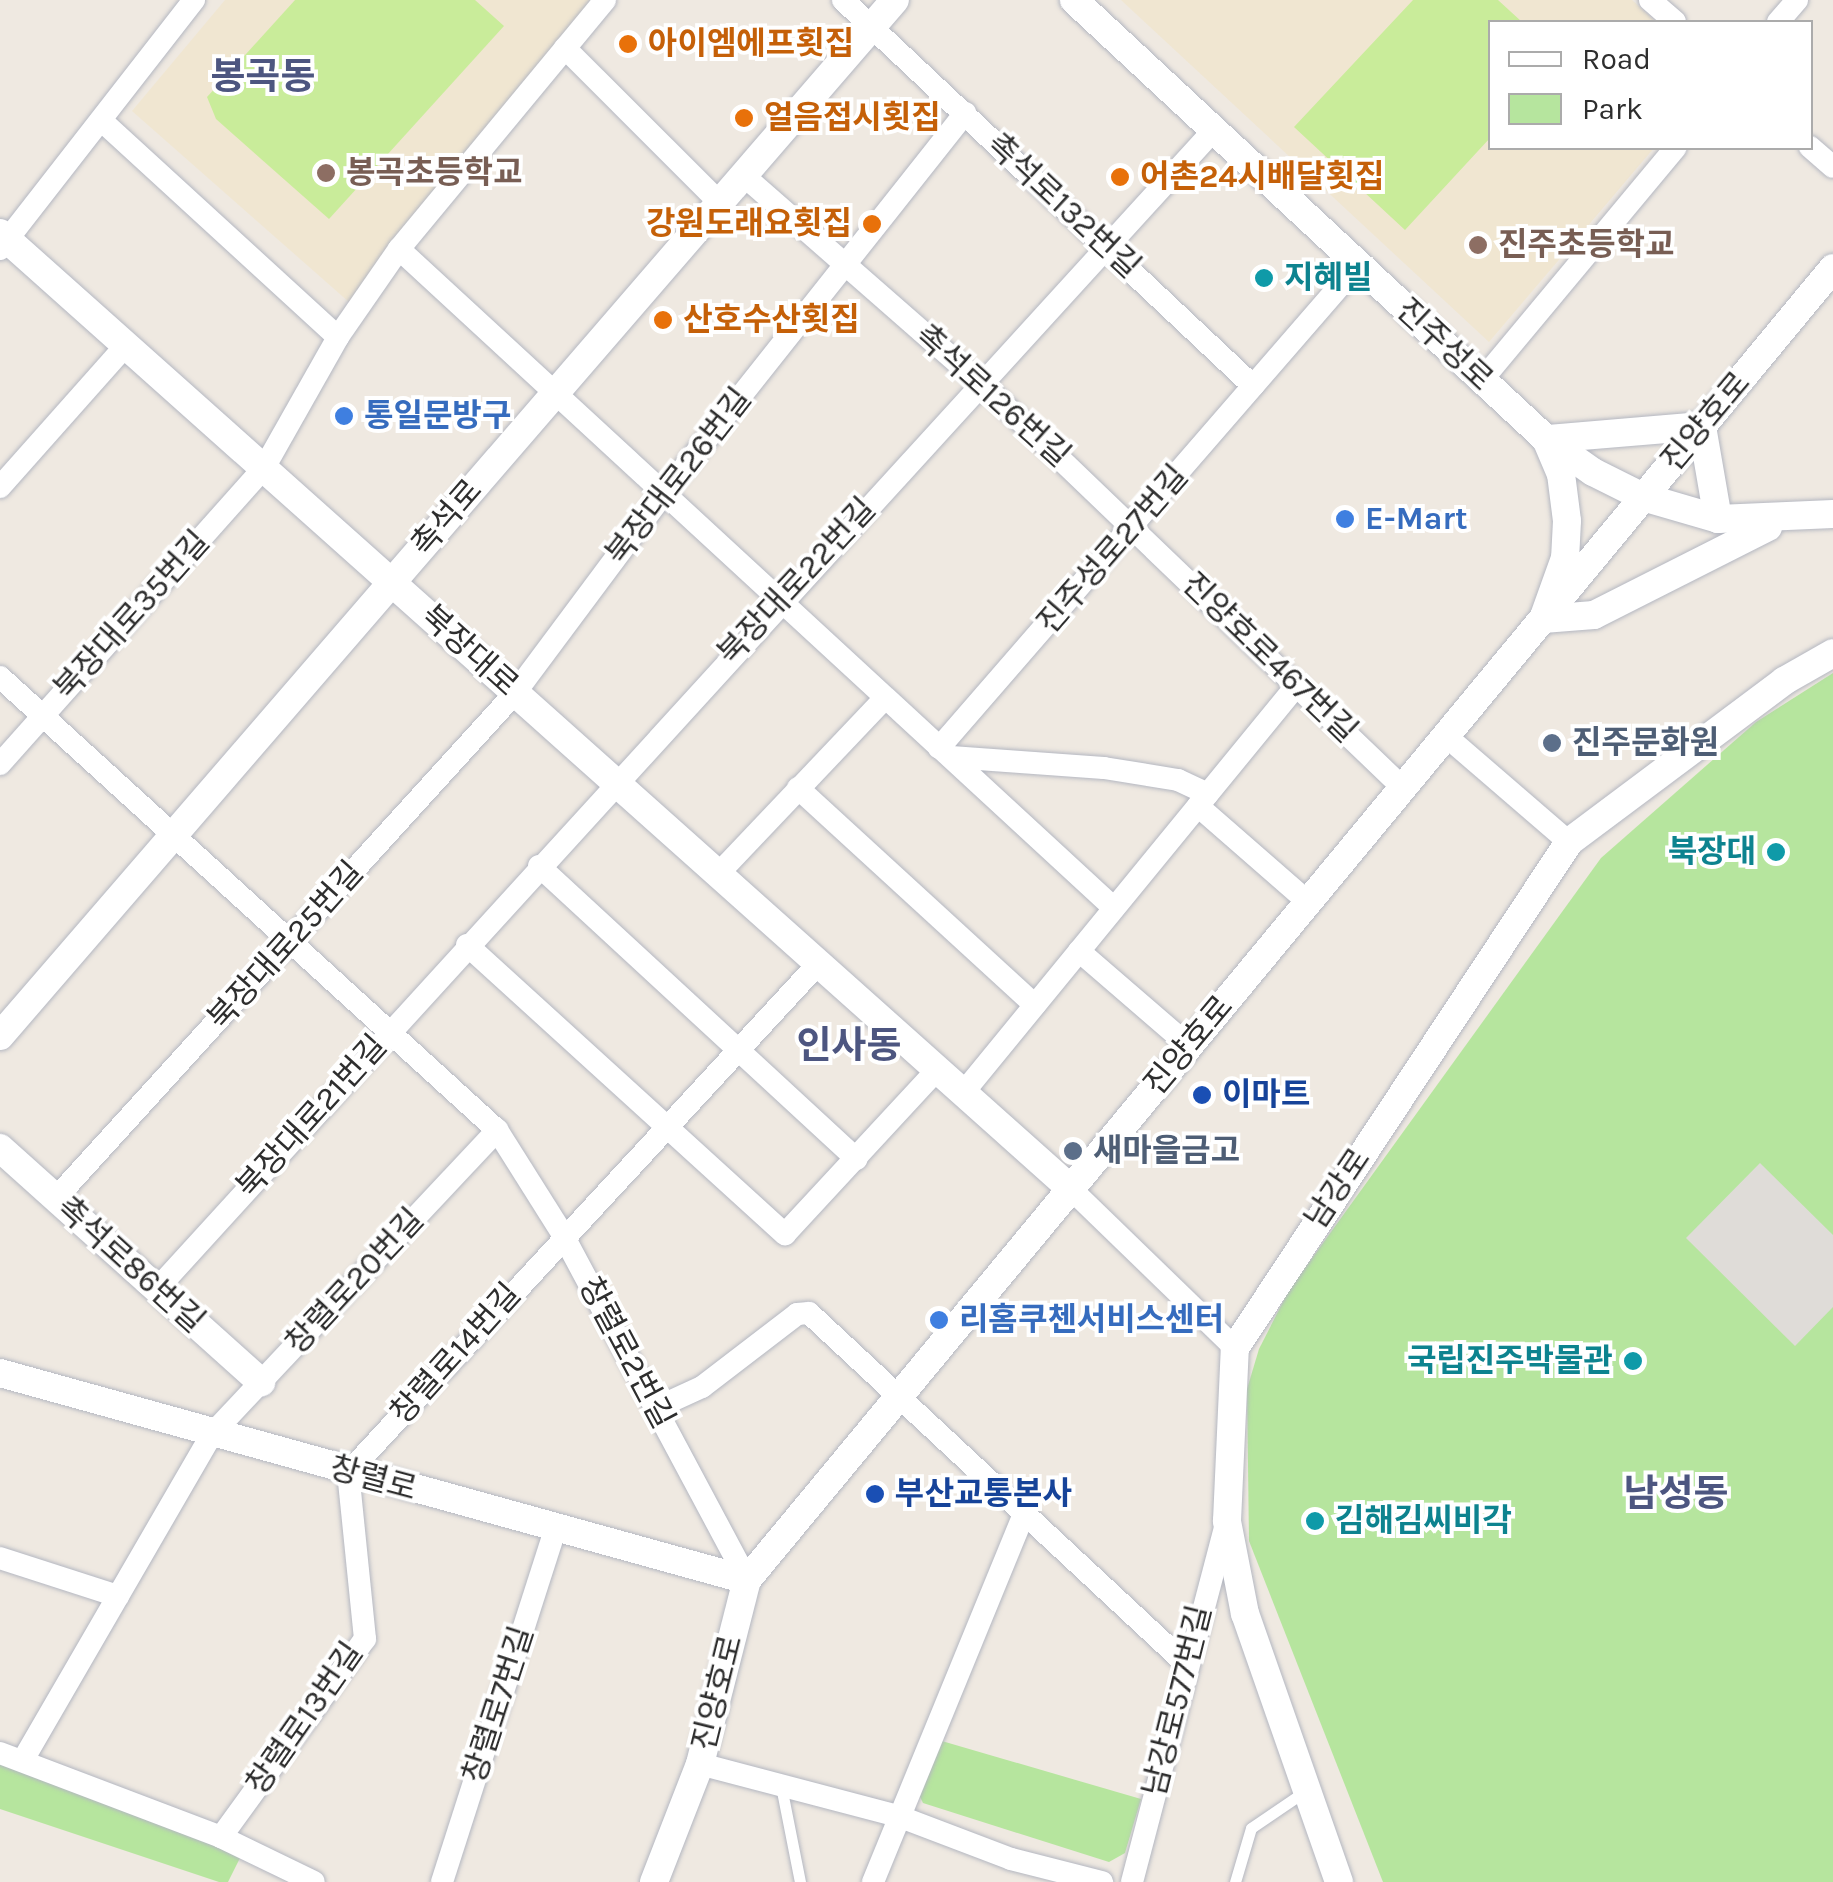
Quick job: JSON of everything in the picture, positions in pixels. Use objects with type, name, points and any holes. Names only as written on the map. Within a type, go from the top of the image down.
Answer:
[{"type":"street","points":[[3,241],[102,121],[194,0]]},
{"type":"street","name":"북장대로35번길","points":[[0,764],[264,468],[344,328],[399,249],[605,0]]},
{"type":"street","name":"촉석로132번길","points":[[843,0],[1253,386]]},
{"type":"street","name":"촉석로","points":[[0,1036],[895,0]]},
{"type":"street","name":"진주성로","points":[[1074,0],[1546,439],[1643,498],[1718,519],[1784,520],[1833,514]]},
{"type":"street","points":[[1650,0],[1673,20]]},
{"type":"street","points":[[1780,20],[1797,0]]},
{"type":"street","points":[[565,48],[720,203]]},
{"type":"street","points":[[847,266],[965,113]]},
{"type":"street","points":[[102,121],[344,328]]},
{"type":"street","name":"북장대로22번길","points":[[614,782],[1214,130]]},
{"type":"street","points":[[1813,149],[1833,167]]},
{"type":"street","points":[[1482,380],[1672,150]]},
{"type":"street","name":"촉석로126번길","points":[[743,175],[981,384],[1135,528]]},
{"type":"street","name":"북장대로","points":[[3,241],[126,345],[1071,1189]]},
{"type":"street","points":[[399,249],[1114,908]]},
{"type":"street","name":"진주성로27번길","points":[[945,752],[1358,265]]},
{"type":"street","name":"북장대로26번길","points":[[515,693],[664,493],[847,266]]},
{"type":"street","name":"진양호로","points":[[654,1882],[700,1764],[747,1580],[1833,268]]},
{"type":"street","points":[[0,487],[126,345]]},
{"type":"street","points":[[1718,519],[1702,426],[1546,439],[1560,474],[1567,520],[1565,558],[1543,619],[1594,615],[1723,544],[1784,520]]},
{"type":"street","name":"진양호로467번길","points":[[1135,528],[1402,788]]},
{"type":"street","name":"남강로","points":[[1234,1348],[1569,842],[1743,710],[1833,653]]},
{"type":"street","name":"창렬로2번길","points":[[0,678],[497,1130],[563,1235],[747,1580]]},
{"type":"street","points":[[963,1093],[1297,685]]},
{"type":"street","name":"북장대로25번길","points":[[56,1198],[515,693]]},
{"type":"street","points":[[718,874],[884,699]]},
{"type":"street","points":[[1446,736],[1569,842]]},
{"type":"street","points":[[945,752],[1104,768],[1178,780],[1308,902]]},
{"type":"street","name":"북장대로21번길","points":[[157,1288],[614,782]]},
{"type":"street","points":[[798,788],[1035,1005]]},
{"type":"street","points":[[539,866],[857,1159]]},
{"type":"street","points":[[467,945],[786,1234],[937,1070]]},
{"type":"street","points":[[1079,951],[1189,1046]]},
{"type":"street","name":"창렬로14번길","points":[[348,1473],[563,1235],[818,964]]},
{"type":"street","name":"창렬로20번길","points":[[23,1760],[212,1434],[497,1130]]},
{"type":"street","name":"촉석로86번길","points":[[0,1148],[261,1382]]},
{"type":"street","points":[[1071,1189],[1234,1348],[1228,1521],[1246,1614],[1304,1792],[1339,1882]]},
{"type":"street","points":[[656,1408],[732,1368],[796,1314],[809,1314],[901,1394],[1185,1663]]},
{"type":"street","name":"창렬로","points":[[0,1373],[348,1473],[747,1580]]},
{"type":"street","name":"창렬로13번길","points":[[220,1837],[365,1639],[348,1473]]},
{"type":"street","points":[[873,1882],[1025,1511]]},
{"type":"street","name":"남강로577번길","points":[[1132,1882],[1185,1663],[1228,1521]]},
{"type":"street","name":"창렬로7번길","points":[[442,1882],[556,1527]]},
{"type":"street","points":[[0,1558],[118,1596]]},
{"type":"street","points":[[0,1753],[220,1837],[314,1882]]},
{"type":"street","points":[[700,1764],[898,1816],[1011,1859],[1102,1882]]},
{"type":"street","points":[[1002,1882],[1011,1859]]},
{"type":"lane","points":[[780,1786],[800,1882]]},
{"type":"lane","points":[[1236,1882],[1251,1828],[1304,1792]]},
{"type":"shaded area","name":"봉곡초등학교","points":[[225,0],[597,0],[358,310],[132,111]]},
{"type":"shaded area","name":"진주초등학교","points":[[1121,0],[1632,0],[1654,20],[1488,20],[1488,150],[1652,150],[1489,342]]},
{"type":"shaded area","points":[[1760,1163],[1833,1235],[1833,1307],[1795,1346],[1686,1238]]},
{"type":"green space","points":[[295,0],[475,0],[504,26],[329,219],[216,119],[207,97]]},
{"type":"green space","points":[[1413,0],[1498,0],[1520,20],[1488,20],[1488,140],[1405,230],[1294,127]]},
{"type":"green space","points":[[1833,673],[1833,1882],[1383,1882],[1249,1541],[1247,1389],[1259,1349],[1289,1290],[1601,858],[1756,722]]},
{"type":"green space","points":[[935,1739],[1141,1799],[1125,1853],[1109,1862],[923,1803],[915,1787]]},
{"type":"green space","points":[[0,1755],[247,1844],[228,1882],[219,1882],[0,1809]]},
{"type":"place","name":"아이엠에프횟집","points":[[628,44]]},
{"type":"place","name":"얼음접시횟집","points":[[744,118]]},
{"type":"place","name":"봉곡초등학교","points":[[326,173]]},
{"type":"place","name":"어촌24시배달횟집","points":[[1120,177]]},
{"type":"place","name":"강원도래요횟집","points":[[872,224]]},
{"type":"place","name":"진주초등학교","points":[[1478,245]]},
{"type":"place","name":"지혜빌","points":[[1264,278]]},
{"type":"place","name":"산호수산횟집","points":[[663,320]]},
{"type":"place","name":"통일문방구","points":[[344,416]]},
{"type":"place","name":"E-Mart","points":[[1345,519]]},
{"type":"place","name":"진주문화원","points":[[1552,743]]},
{"type":"place","name":"북장대","points":[[1776,852]]},
{"type":"place","name":"이마트","points":[[1202,1095]]},
{"type":"place","name":"새마을금고","points":[[1073,1151]]},
{"type":"place","name":"리홈쿠첸서비스센터","points":[[939,1320]]},
{"type":"place","name":"국립진주박물관","points":[[1633,1361]]},
{"type":"place","name":"부산교통본사","points":[[875,1494]]},
{"type":"place","name":"김해김씨비각","points":[[1315,1521]]},
{"type":"district","name":"봉곡동","points":[[263,77]]},
{"type":"district","name":"인사동","points":[[849,1046]]},
{"type":"district","name":"남성동","points":[[1676,1494]]}]
